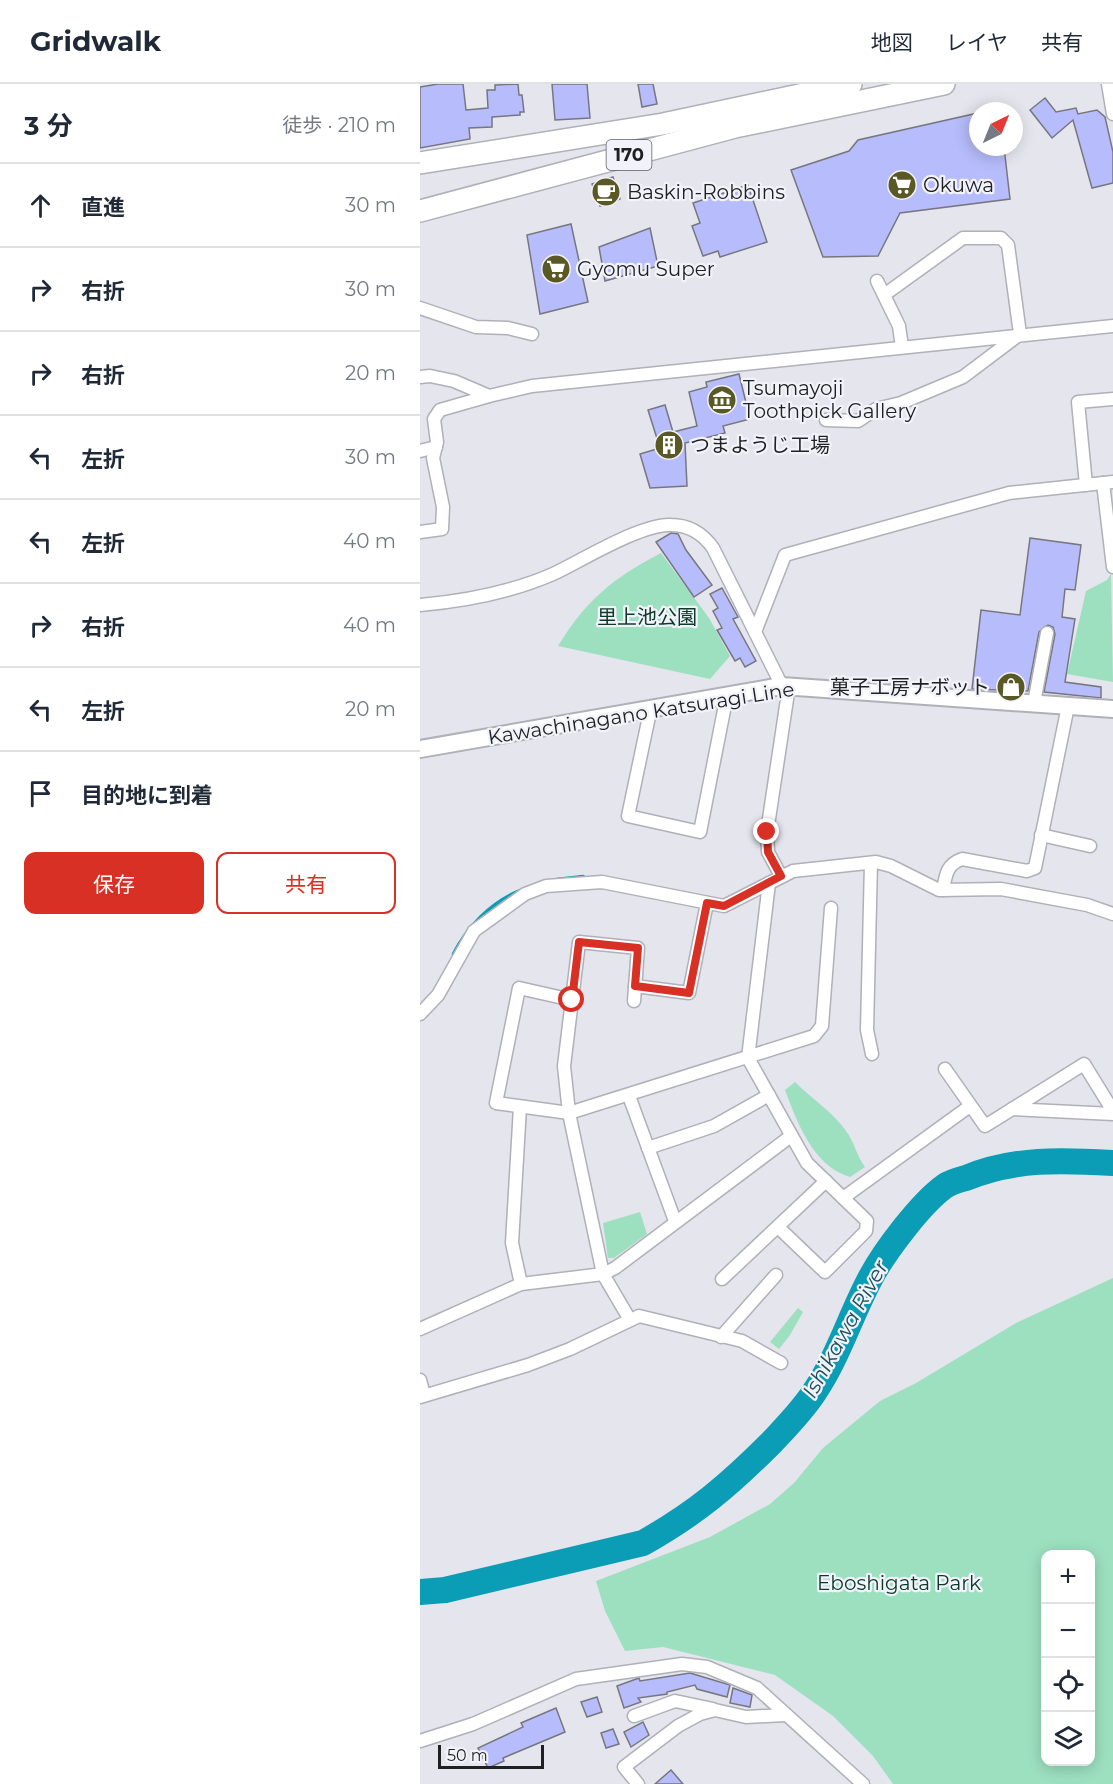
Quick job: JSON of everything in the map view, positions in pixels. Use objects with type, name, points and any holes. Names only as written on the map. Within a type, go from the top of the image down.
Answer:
[{"type":"highway","name":"170","points":[[420,163],[663,124],[840,90],[944,84]]},
{"type":"highway","name":"170","points":[[420,211],[735,127],[840,90]]},
{"type":"main road","name":"Kawachinagano Katsuragi Line","points":[[420,748],[651,707],[786,686],[1113,709]]},
{"type":"street","points":[[1108,84],[1113,114]]},
{"type":"street","points":[[884,295],[963,238],[1001,238],[1008,245],[1020,334]]},
{"type":"street","points":[[878,281],[900,326],[902,347]]},
{"type":"street","points":[[420,309],[476,327],[508,328],[532,334]]},
{"type":"street","points":[[420,532],[442,529],[443,507],[433,458],[436,447],[434,419],[440,410],[532,386],[1113,326]]},
{"type":"street","points":[[826,420],[858,421],[876,409],[902,403],[963,376],[1020,334]]},
{"type":"street","points":[[420,377],[430,376],[454,381],[489,396]]},
{"type":"street","points":[[1086,485],[1078,402],[1113,399]]},
{"type":"street","points":[[420,451],[436,447]]},
{"type":"street","points":[[755,632],[785,555],[1009,493],[1108,483],[1113,567]]},
{"type":"street","points":[[420,605],[494,594],[552,574],[643,532],[669,524],[687,527],[704,536],[786,686],[767,832],[768,852],[781,876]]},
{"type":"street","points":[[1034,703],[1047,633]]},
{"type":"street","points":[[651,707],[627,816],[700,832],[727,695]]},
{"type":"street","points":[[944,890],[946,870],[953,863],[962,859],[1027,871],[1035,868],[1068,706]]},
{"type":"street","points":[[1041,835],[1090,846]]},
{"type":"street","points":[[871,863],[867,1030],[872,1054]]},
{"type":"street","points":[[420,1014],[438,995],[474,931],[525,894],[546,886],[602,882],[724,906],[793,871],[871,863],[891,866],[944,890],[1001,889],[1087,905],[1113,914]]},
{"type":"street","points":[[769,883],[748,1058],[807,1163],[867,1221],[866,1231],[825,1272],[779,1228]]},
{"type":"street","points":[[635,986],[689,993],[707,903]]},
{"type":"street","points":[[572,1000],[519,988],[496,1103],[569,1113],[814,1036],[822,1026],[831,908]]},
{"type":"street","points":[[630,1320],[603,1274],[569,1113],[564,1066],[579,942],[638,948],[634,1001]]},
{"type":"street","points":[[945,1070],[985,1126],[1084,1064],[1113,1112]]},
{"type":"street","points":[[648,1148],[714,1126],[769,1095]]},
{"type":"street","points":[[628,1096],[675,1221]]},
{"type":"street","points":[[843,1198],[970,1106]]},
{"type":"street","points":[[520,1107],[512,1243],[521,1284]]},
{"type":"street","points":[[1012,1109],[1113,1112]]},
{"type":"street","points":[[420,1329],[521,1284],[603,1274],[615,1268],[791,1136]]},
{"type":"street","points":[[722,1280],[826,1181]]},
{"type":"street","points":[[721,1337],[776,1275]]},
{"type":"street","points":[[420,1380],[422,1396],[528,1365],[570,1349],[639,1316],[742,1341],[781,1363]]},
{"type":"street","points":[[420,1741],[473,1724],[576,1679],[658,1666],[707,1667],[736,1677],[757,1688],[863,1784]]},
{"type":"street","points":[[634,1716],[675,1701],[746,1718],[785,1715]]},
{"type":"street","points":[[638,1784],[624,1767],[678,1726],[700,1714],[715,1710]]},
{"type":"green space","name":"里上池公園","points":[[661,553],[709,618],[730,656],[710,679],[558,646],[579,616],[602,592],[615,581]]},
{"type":"green space","points":[[1111,574],[1113,682],[1067,674],[1086,591],[1107,580]]},
{"type":"green space","points":[[795,1082],[840,1124],[865,1167],[850,1177],[837,1171],[816,1153],[801,1129],[785,1090]]},
{"type":"green space","points":[[640,1212],[647,1234],[614,1258],[608,1258],[603,1223]]},
{"type":"green space","name":"Eboshigata Park","points":[[1113,1278],[1113,1784],[893,1784],[873,1756],[833,1716],[775,1675],[663,1647],[625,1651],[605,1611],[596,1581],[710,1537],[770,1504],[794,1483],[823,1448],[880,1401],[916,1383],[1016,1323]]},
{"type":"green space","points":[[798,1308],[803,1312],[779,1349],[770,1342]]},
{"type":"building","points":[[463,84],[466,110],[488,108],[487,90],[495,90],[495,85],[518,84],[524,112],[520,112],[520,115],[492,117],[492,127],[469,128],[470,139],[420,148],[420,87]]},
{"type":"building","points":[[552,84],[587,84],[590,118],[555,120]]},
{"type":"building","points":[[638,84],[653,84],[657,104],[642,107]]},
{"type":"building","points":[[1045,98],[1056,112],[1076,108],[1078,114],[1097,110],[1105,117],[1113,152],[1113,183],[1092,188],[1073,120],[1052,138],[1030,110]]},
{"type":"building","name":"Okuwa","points":[[969,115],[969,156],[1005,156],[1010,199],[900,213],[878,256],[823,257],[791,170],[849,151],[858,140]]},
{"type":"building","name":"Baskin-Robbins","points":[[613,177],[620,199],[600,206],[592,184]]},
{"type":"building","points":[[748,185],[767,242],[720,257],[718,251],[703,256],[692,226],[700,223],[693,203]]},
{"type":"building","name":"Gyomu Super","points":[[571,224],[588,302],[540,314],[527,235]]},
{"type":"building","points":[[650,228],[658,266],[605,281],[599,247]]},
{"type":"building","points":[[739,374],[750,419],[723,426],[725,433],[685,443],[687,486],[650,488],[640,454],[660,448],[648,410],[665,405],[673,432],[697,426],[689,392],[707,387],[706,382]]},
{"type":"building","points":[[671,533],[678,534],[686,550],[712,585],[694,597],[656,542]]},
{"type":"building","points":[[1030,538],[1081,545],[1075,590],[1065,589],[1062,617],[1075,619],[1065,682],[1101,687],[1101,698],[1044,692],[1055,634],[1053,627],[1048,625],[1039,632],[1028,691],[972,689],[981,610],[1020,615]]},
{"type":"building","points":[[722,588],[738,617],[733,619],[756,661],[745,667],[740,658],[735,661],[717,630],[722,628],[713,611],[718,608],[710,594]]},
{"type":"building","points":[[690,1673],[730,1685],[727,1697],[697,1689],[695,1685],[667,1692],[667,1694],[638,1698],[641,1702],[624,1708],[617,1686],[639,1678],[640,1681]]},
{"type":"building","points":[[733,1688],[752,1695],[750,1707],[730,1703]]},
{"type":"building","points":[[597,1697],[602,1712],[587,1717],[581,1702]]},
{"type":"building","points":[[556,1708],[565,1732],[503,1758],[504,1761],[488,1768],[478,1748],[523,1727],[521,1723]]},
{"type":"building","points":[[643,1722],[649,1735],[631,1747],[624,1732]]},
{"type":"building","points":[[613,1729],[619,1744],[606,1748],[601,1733]]},
{"type":"building","points":[[671,1770],[683,1784],[655,1784]]},
{"type":"waterway","points":[[557,880],[583,877]]},
{"type":"waterway","points":[[454,954],[466,934],[481,917],[499,902],[520,891]]},
{"type":"waterway","name":"Ishikawa River","points":[[420,1592],[445,1590],[643,1543],[662,1532],[726,1486],[800,1412],[831,1364],[877,1266],[904,1228],[945,1186],[984,1171],[1020,1164],[1057,1161],[1113,1163]]},
{"type":"place","name":"Okuwa","points":[[902,185]]},
{"type":"place","name":"Baskin-Robbins","points":[[606,192]]},
{"type":"place","name":"Gyomu Super","points":[[556,269]]},
{"type":"place","name":"Tsumayoji Toothpick Gallery","points":[[722,400]]},
{"type":"place","name":"つまようじ工場","points":[[669,445]]},
{"type":"place","name":"菓子工房ナボット","points":[[1011,687]]},
{"type":"route","points":[[572,1000],[579,942],[638,948],[635,986],[689,993],[707,903],[724,906],[781,876],[768,852],[767,832]]}]
